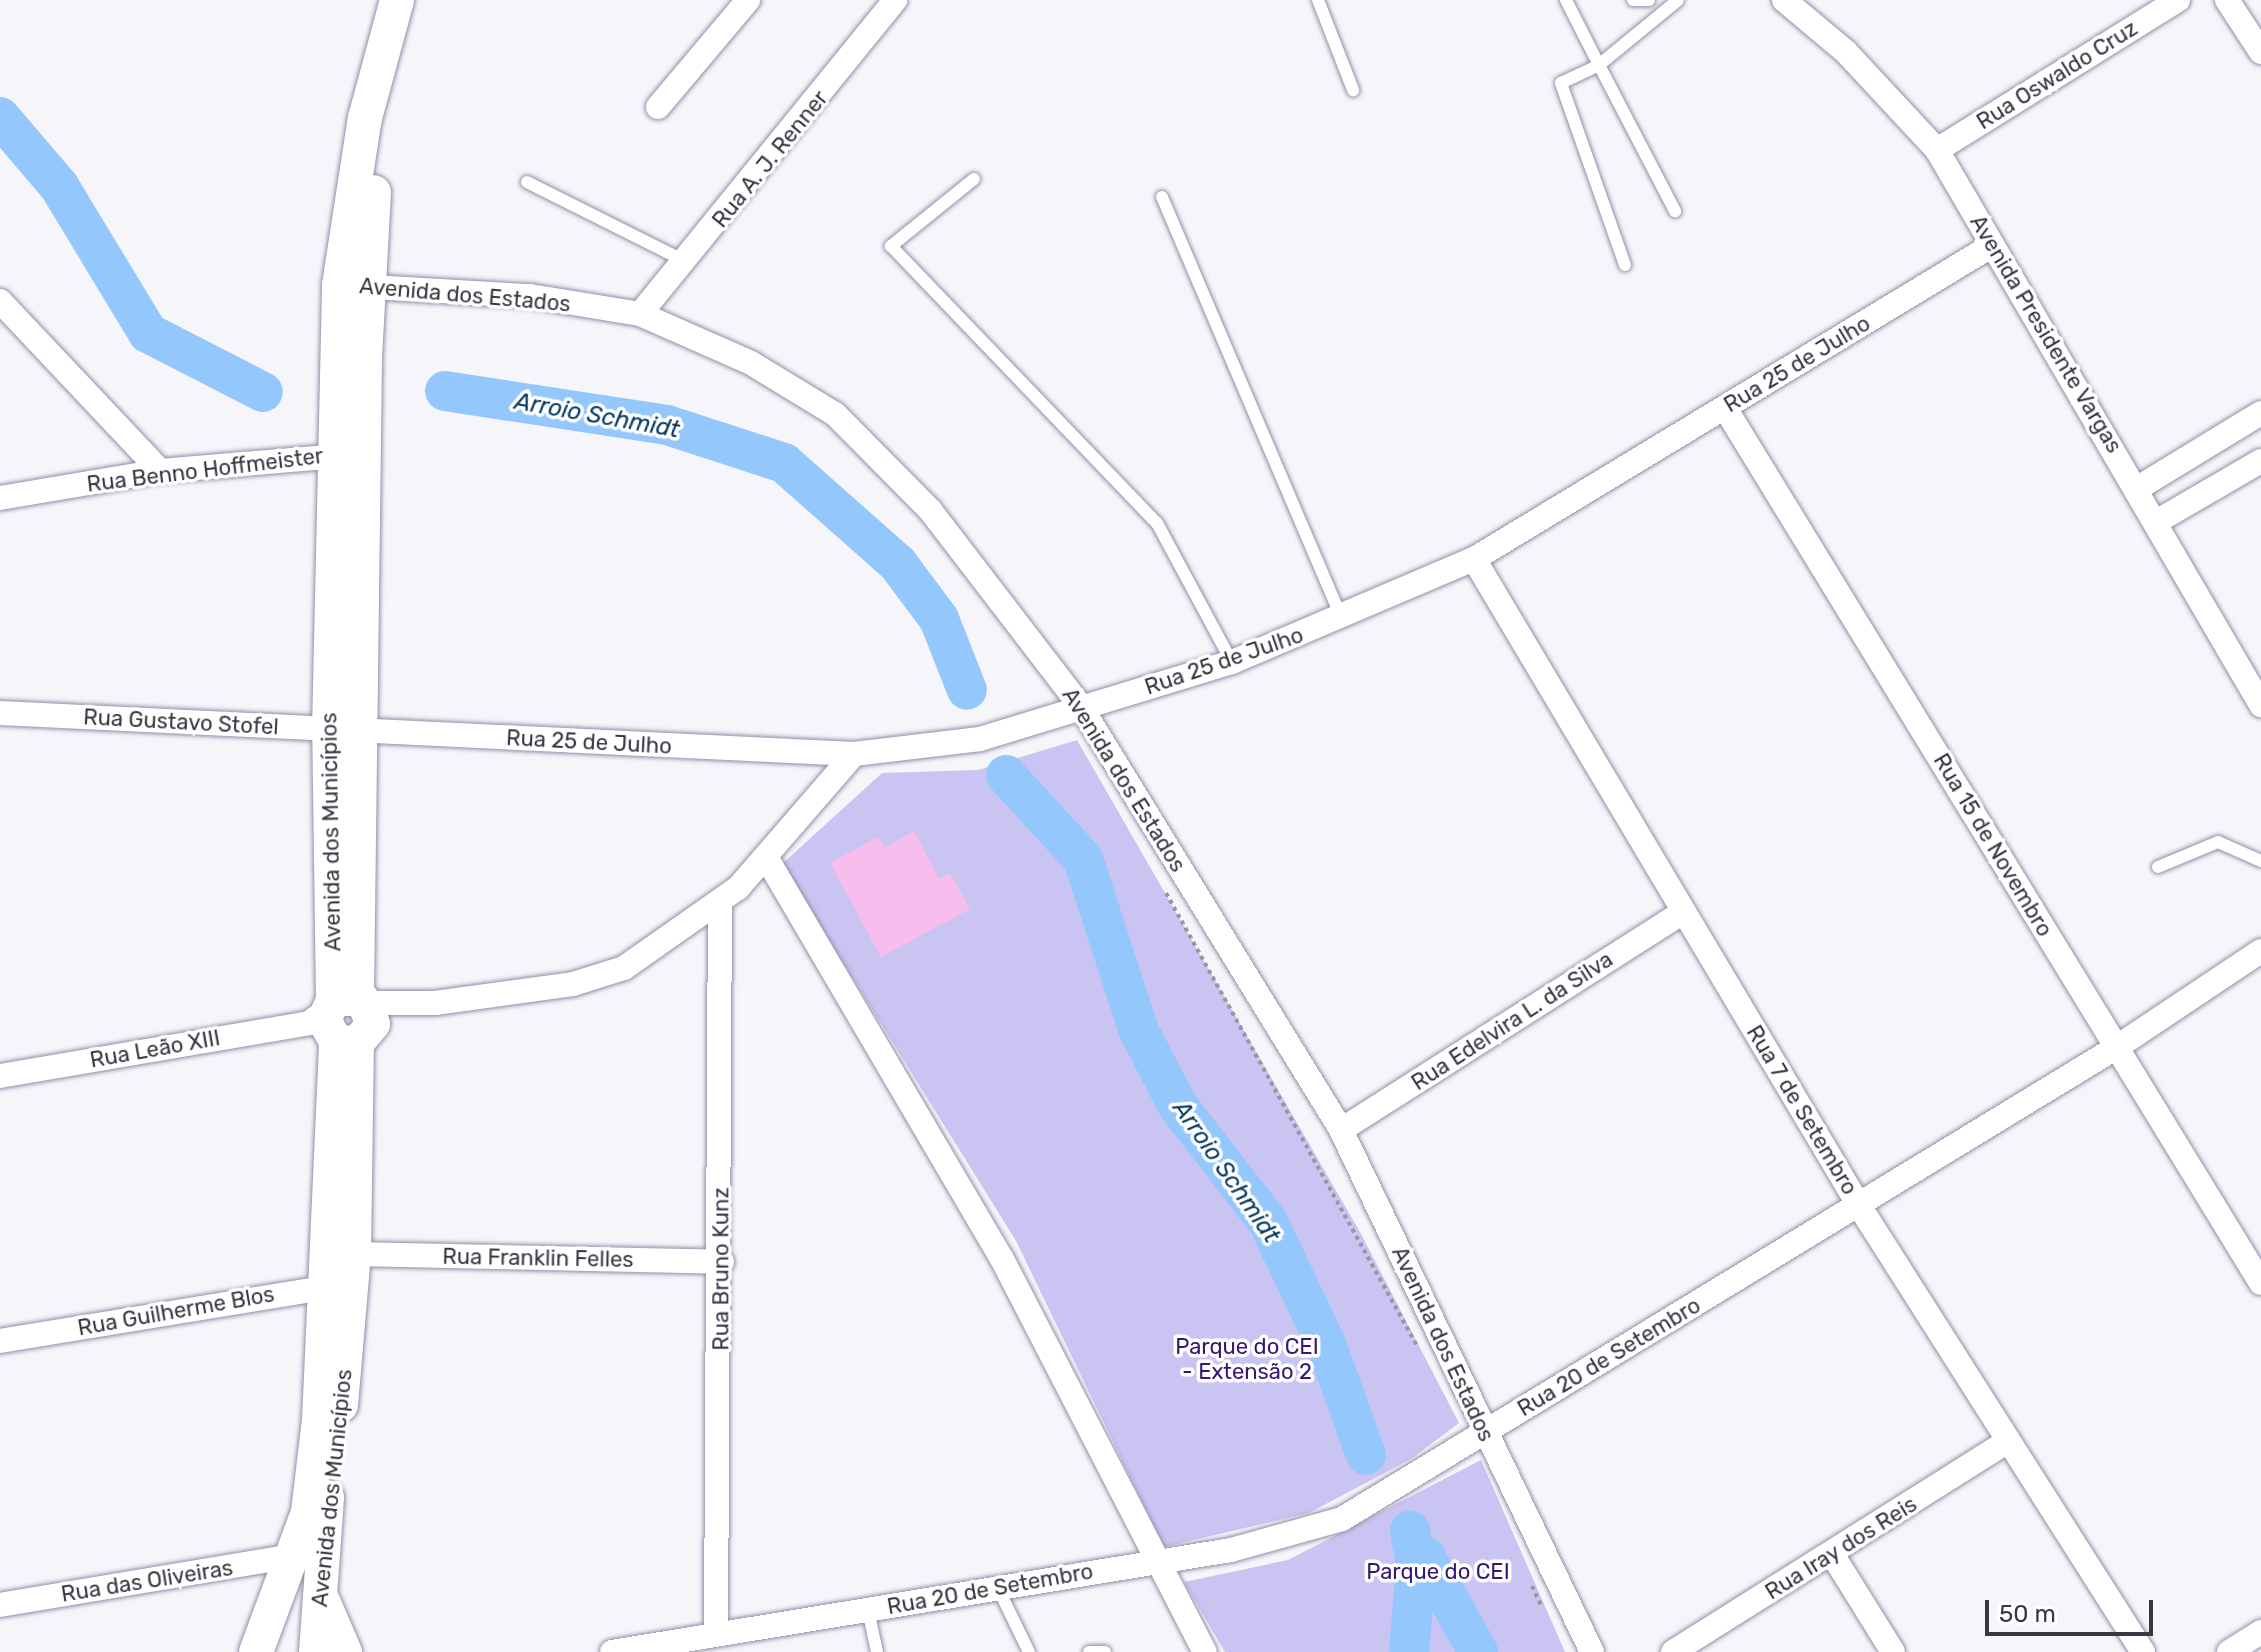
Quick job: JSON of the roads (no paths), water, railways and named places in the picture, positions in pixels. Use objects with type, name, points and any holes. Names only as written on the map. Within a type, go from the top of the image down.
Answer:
[{"type":"main road","name":"Avenida dos Municípios","points":[[316,1652],[344,1275],[348,455],[353,286],[365,118],[397,0]]},
{"type":"main road","name":"Avenida dos Municípios","points":[[353,286],[383,126],[415,0]]},
{"type":"main road","name":"Avenida dos Municípios","points":[[256,1652],[308,1512],[344,1275]]},
{"type":"main road","points":[[320,1590],[345,1652]]},
{"type":"street","points":[[658,107],[748,0]]},
{"type":"street","name":"Avenida Presidente Vargas","points":[[1784,0],[1846,52],[1937,150],[1991,246],[2138,488],[2261,705]]},
{"type":"street","name":"Rua Oswaldo Cruz","points":[[1937,150],[2178,0]]},
{"type":"street","points":[[2227,0],[2261,52]]},
{"type":"street","name":"Rua A. J. Renner","points":[[640,314],[687,262],[880,5]]},
{"type":"street","name":"Rua 25 de Julho","points":[[346,731],[854,754],[980,739],[1232,662],[1342,619],[1474,559],[1991,246]]},
{"type":"street","name":"Avenida dos Estados","points":[[353,286],[530,296],[640,314],[751,363],[835,414],[979,568],[1081,707],[1341,1130],[1592,1652]]},
{"type":"street","points":[[0,301],[160,471]]},
{"type":"street","name":"Rua 15 de Novembro","points":[[1725,408],[2261,1283]]},
{"type":"street","points":[[2138,488],[2261,413]]},
{"type":"street","name":"Rua Benno Hoffmeister","points":[[0,498],[160,471],[348,455]]},
{"type":"street","points":[[2156,522],[2261,461]]},
{"type":"street","name":"Rua 7 de Setembro","points":[[1474,559],[1858,1204],[2143,1652]]},
{"type":"street","name":"Rua Gustavo Stofel","points":[[0,713],[346,731]]},
{"type":"street","name":"Rua Leão XIII","points":[[0,1076],[435,1003],[573,984],[624,968],[720,904],[766,857],[854,754]]},
{"type":"street","points":[[766,857],[1002,1259],[1205,1652]]},
{"type":"street","name":"Rua Bruno Kunz","points":[[716,1634],[722,1262],[720,904]]},
{"type":"street","name":"Rua Edelvira L. da Silva","points":[[1341,1130],[1683,912]]},
{"type":"street","name":"Rua 20 de Setembro","points":[[612,1652],[655,1648],[716,1634],[1231,1550],[1342,1519],[2117,1047],[2261,951]]},
{"type":"street","name":"Rua Franklin Felles","points":[[344,1275],[722,1262]]},
{"type":"street","name":"Rua Guilherme Blos","points":[[0,1341],[344,1275]]},
{"type":"street","name":"Rua Iray dos Reis","points":[[1673,1652],[2007,1442]]},
{"type":"street","points":[[1832,1554],[1893,1652]]},
{"type":"street","name":"Rua das Oliveiras","points":[[0,1605],[294,1556]]},
{"type":"street","points":[[2229,1652],[2261,1632]]},
{"type":"lane","points":[[1318,0],[1353,90]]},
{"type":"lane","points":[[1566,0],[1675,211]]},
{"type":"lane","points":[[1633,0],[1649,0]]},
{"type":"lane","points":[[1625,265],[1561,83],[1599,65],[1678,0]]},
{"type":"lane","points":[[974,179],[891,246],[1157,523],[1232,662]]},
{"type":"lane","points":[[527,182],[687,262]]},
{"type":"lane","points":[[1162,197],[1342,619]]},
{"type":"lane","points":[[2158,867],[2218,842],[2261,861]]},
{"type":"lane","points":[[998,1588],[1029,1652]]},
{"type":"lane","points":[[868,1610],[877,1652]]},
{"type":"lane","points":[[1089,1652],[1105,1652]]},
{"type":"waterway","name":"Arroio Schmidt","points":[[0,117],[59,186],[148,333],[263,392]]},
{"type":"waterway","name":"Arroio Schmidt","points":[[445,391],[667,425],[784,463],[898,564],[939,619],[967,690]]},
{"type":"waterway","name":"Arroio Schmidt","points":[[1006,775],[1083,859],[1139,1031],[1178,1106],[1268,1222],[1326,1344],[1366,1455]]},
{"type":"waterway","points":[[1409,1652],[1416,1565],[1410,1531]]},
{"type":"waterway","name":"Arroio Schmidt","points":[[1425,1556],[1478,1652]]},
{"type":"park label","name":"Parque do CEI - Extensão 2","points":[[1247,1358]]},
{"type":"park label","name":"Parque do CEI","points":[[1438,1572]]}]
